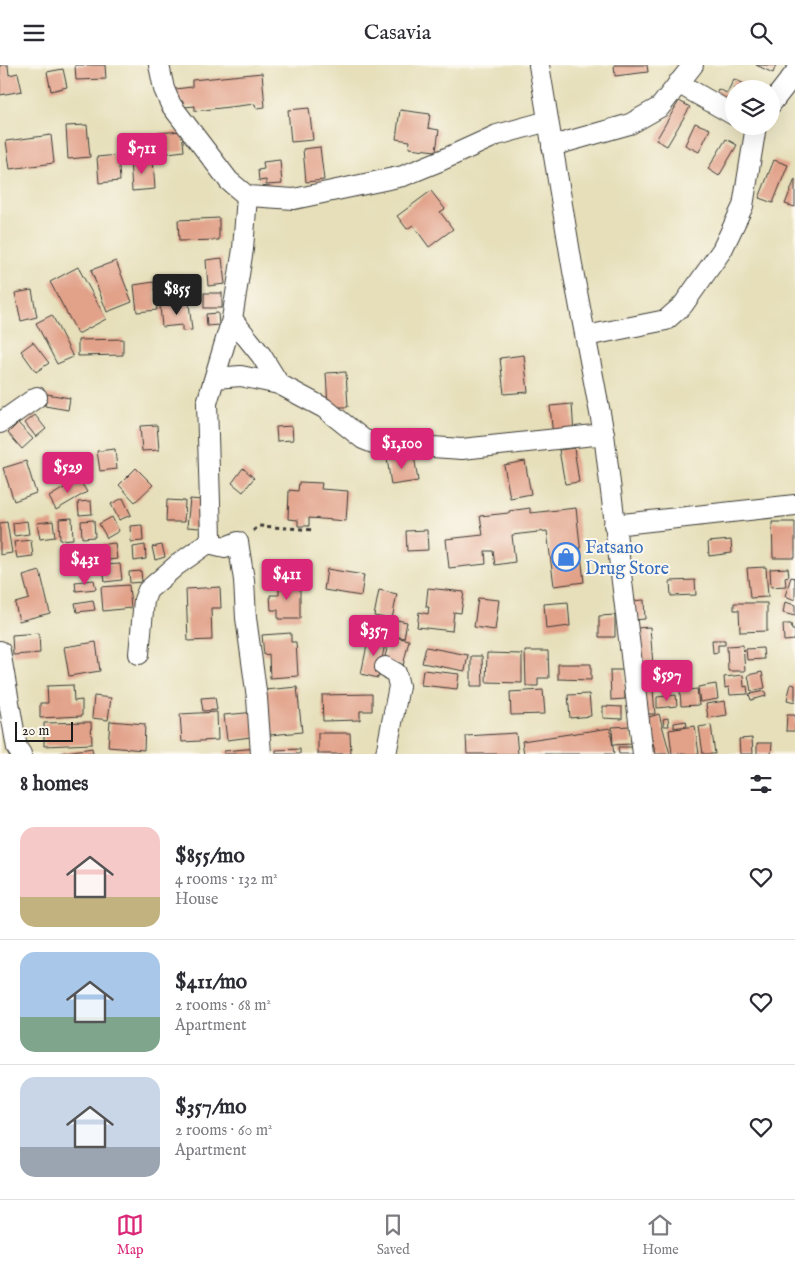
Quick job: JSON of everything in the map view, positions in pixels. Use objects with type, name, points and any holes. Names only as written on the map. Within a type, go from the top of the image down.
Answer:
[{"type":"street","points":[[159,65],[164,89],[171,105],[229,181],[246,196],[294,199],[403,176],[496,135],[548,121]]},
{"type":"street","points":[[539,65],[604,434],[643,754]]},
{"type":"street","points":[[552,146],[630,124],[642,118],[660,107],[693,65]]},
{"type":"street","points":[[780,92],[795,73]]},
{"type":"street","points":[[678,83],[725,110]]},
{"type":"street","points":[[586,336],[666,320],[683,305],[722,250],[743,206],[755,135]]},
{"type":"street","points":[[139,654],[144,600],[148,591],[177,565],[208,543],[211,536],[207,403],[232,319],[243,249],[246,196]]},
{"type":"street","points":[[232,319],[261,355],[280,384]]},
{"type":"street","points":[[214,378],[241,376],[280,384],[324,408],[363,439],[373,443],[462,449],[604,434]]},
{"type":"street","points":[[0,423],[37,397]]},
{"type":"street","points":[[614,525],[795,505]]},
{"type":"street","points":[[208,543],[225,547],[238,542],[257,698],[261,754]]},
{"type":"street","points":[[0,651],[17,748],[20,754]]},
{"type":"street","points":[[385,667],[396,673],[399,686],[386,754]]},
{"type":"path","points":[[238,542],[259,526],[315,530]]},
{"type":"building","points":[[0,65],[8,65],[9,75],[18,73],[22,91],[0,95]]},
{"type":"building","points":[[75,65],[105,65],[106,79],[76,80]]},
{"type":"building","points":[[614,65],[647,65],[648,72],[615,76]]},
{"type":"building","points":[[756,65],[776,65],[773,73]]},
{"type":"building","points":[[63,69],[67,87],[51,91],[47,72]]},
{"type":"building","points":[[262,73],[265,107],[256,108],[255,104],[195,111],[195,106],[184,107],[183,101],[177,102],[175,89],[192,87],[192,80]]},
{"type":"building","points":[[718,89],[725,92],[725,103],[714,98]]},
{"type":"building","points":[[679,101],[690,107],[667,146],[656,140]]},
{"type":"building","points":[[309,108],[313,140],[291,142],[288,110]]},
{"type":"building","points":[[400,110],[430,114],[428,128],[439,130],[436,151],[409,148],[410,141],[396,139]]},
{"type":"building","points":[[695,123],[710,129],[699,152],[685,145]]},
{"type":"building","points":[[87,125],[90,157],[68,159],[66,126]]},
{"type":"building","points":[[182,131],[184,151],[160,154],[158,133]]},
{"type":"building","points":[[51,135],[54,163],[10,169],[6,141]]},
{"type":"building","points":[[726,139],[737,145],[719,176],[708,169]]},
{"type":"building","points":[[320,147],[324,180],[306,182],[303,149]]},
{"type":"building","points":[[118,155],[120,181],[99,183],[97,157]]},
{"type":"building","points":[[153,159],[155,189],[132,191],[130,160]]},
{"type":"building","points":[[280,160],[282,184],[266,185],[266,180],[259,181],[258,170],[264,169],[263,162]]},
{"type":"building","points":[[774,160],[788,165],[773,203],[759,198]]},
{"type":"building","points":[[795,179],[795,207],[785,204]]},
{"type":"building","points":[[431,191],[445,209],[440,212],[453,229],[429,247],[413,225],[407,229],[397,216]]},
{"type":"building","points":[[219,218],[219,240],[179,241],[178,220]]},
{"type":"building","points":[[222,258],[225,284],[208,286],[206,260]]},
{"type":"building","points":[[116,261],[132,302],[107,312],[91,270]]},
{"type":"building","points":[[78,267],[106,319],[78,334],[50,282]]},
{"type":"building","points":[[154,282],[157,310],[137,312],[134,285]]},
{"type":"building","points":[[32,290],[37,317],[21,321],[15,293]]},
{"type":"building","points":[[204,293],[222,293],[222,308],[204,308]]},
{"type":"building","points":[[189,303],[192,330],[182,331],[182,325],[162,327],[160,306]]},
{"type":"building","points":[[218,313],[219,325],[207,326],[206,314]]},
{"type":"building","points":[[52,315],[73,357],[57,364],[36,323]]},
{"type":"building","points":[[123,339],[123,355],[78,356],[78,340]]},
{"type":"building","points":[[33,342],[49,363],[36,372],[21,351]]},
{"type":"building","points":[[524,355],[528,392],[504,394],[500,358]]},
{"type":"building","points":[[346,372],[348,407],[328,407],[326,373]]},
{"type":"building","points":[[47,394],[70,398],[68,410],[45,406]]},
{"type":"building","points":[[572,404],[574,435],[553,437],[550,406]]},
{"type":"building","points":[[35,415],[46,429],[36,437],[25,423]]},
{"type":"building","points":[[18,423],[33,439],[22,449],[8,433]]},
{"type":"building","points":[[157,425],[159,450],[142,451],[140,426]]},
{"type":"building","points":[[292,426],[293,440],[277,441],[276,427]]},
{"type":"building","points":[[574,448],[579,482],[565,484],[559,450]]},
{"type":"building","points":[[115,449],[117,469],[100,471],[97,451]]},
{"type":"building","points":[[414,455],[418,481],[391,485],[387,458]]},
{"type":"building","points":[[26,461],[36,493],[14,501],[3,468]]},
{"type":"building","points":[[525,461],[531,494],[510,498],[504,465]]},
{"type":"building","points":[[136,468],[153,485],[135,502],[119,485]]},
{"type":"building","points":[[243,468],[254,478],[243,492],[232,483]]},
{"type":"building","points":[[79,479],[87,492],[56,510],[49,497]]},
{"type":"building","points":[[299,482],[322,483],[321,489],[348,491],[346,521],[309,518],[309,526],[298,526],[298,520],[288,519],[289,490],[298,491]]},
{"type":"building","points":[[123,498],[131,515],[119,520],[111,504]]},
{"type":"building","points":[[190,499],[202,500],[200,528],[187,527]]},
{"type":"building","points":[[167,500],[185,501],[184,522],[166,522]]},
{"type":"building","points":[[91,501],[92,514],[79,515],[78,502]]},
{"type":"building","points":[[530,508],[530,513],[576,508],[584,582],[554,586],[547,531],[512,535],[515,562],[495,565],[493,551],[485,551],[486,564],[449,568],[446,539],[483,535],[480,516],[509,513],[509,511]]},
{"type":"building","points":[[112,517],[119,531],[107,538],[99,524]]},
{"type":"building","points":[[72,518],[73,539],[60,540],[59,519]]},
{"type":"building","points":[[94,520],[95,537],[82,538],[81,521]]},
{"type":"building","points":[[27,521],[29,534],[14,536],[13,523]]},
{"type":"building","points":[[53,521],[55,537],[40,539],[37,523]]},
{"type":"building","points":[[7,522],[12,553],[0,555],[0,523]]},
{"type":"building","points":[[772,522],[795,522],[795,558],[773,558]]},
{"type":"building","points":[[142,525],[143,541],[131,542],[130,526]]},
{"type":"building","points":[[427,530],[428,550],[407,551],[406,531]]},
{"type":"building","points":[[31,540],[33,556],[17,558],[14,542]]},
{"type":"building","points":[[731,540],[732,553],[709,556],[708,542]]},
{"type":"building","points":[[115,543],[117,559],[99,561],[96,545]]},
{"type":"building","points":[[145,545],[146,559],[134,561],[133,547]]},
{"type":"building","points":[[162,545],[165,557],[155,560],[152,547]]},
{"type":"building","points":[[120,564],[122,580],[105,582],[103,565]]},
{"type":"building","points":[[766,567],[768,597],[750,598],[747,568]]},
{"type":"building","points":[[788,568],[789,576],[785,577],[786,586],[771,587],[770,569]]},
{"type":"building","points":[[327,569],[364,575],[361,596],[324,590]]},
{"type":"building","points":[[40,571],[50,613],[19,621],[15,603],[29,599],[23,576]]},
{"type":"building","points":[[141,571],[142,582],[130,583],[129,572]]},
{"type":"building","points":[[791,577],[795,578],[795,600],[785,596]]},
{"type":"building","points":[[94,580],[96,589],[76,591],[75,582]]},
{"type":"building","points":[[695,580],[696,595],[671,596],[670,581]]},
{"type":"building","points":[[279,583],[300,583],[300,619],[278,619],[278,610],[271,610],[270,595],[279,595]]},
{"type":"building","points":[[129,585],[131,608],[103,611],[101,587]]},
{"type":"building","points":[[220,587],[221,608],[211,608],[212,640],[188,641],[186,589]]},
{"type":"building","points":[[428,588],[464,592],[461,613],[454,612],[452,631],[417,627],[419,612],[428,614],[429,607],[426,607]]},
{"type":"building","points":[[379,590],[397,594],[392,619],[374,616]]},
{"type":"building","points":[[478,598],[499,600],[495,630],[474,627]]},
{"type":"building","points":[[93,600],[95,610],[77,612],[75,603]]},
{"type":"building","points":[[644,600],[645,619],[632,620],[631,601]]},
{"type":"building","points":[[568,602],[570,626],[546,629],[544,604]]},
{"type":"building","points":[[785,602],[795,605],[795,616],[783,613]]},
{"type":"building","points":[[734,603],[767,603],[767,631],[740,632],[739,610],[734,610]]},
{"type":"building","points":[[615,615],[615,637],[599,637],[599,616]]},
{"type":"building","points":[[392,619],[407,622],[404,638],[389,635]]},
{"type":"building","points":[[783,624],[791,624],[792,630],[795,630],[795,640],[784,641]]},
{"type":"building","points":[[650,627],[655,714],[646,714],[637,628]]},
{"type":"building","points":[[39,633],[40,653],[13,655],[12,635]]},
{"type":"building","points":[[291,633],[291,642],[296,642],[298,676],[270,678],[269,654],[264,655],[262,635]]},
{"type":"building","points":[[369,636],[386,639],[378,678],[361,674]]},
{"type":"building","points":[[390,636],[409,640],[403,666],[384,661]]},
{"type":"building","points":[[712,640],[725,640],[725,645],[718,645],[718,652],[713,653]]},
{"type":"building","points":[[96,642],[100,671],[69,676],[64,647]]},
{"type":"building","points":[[743,645],[745,671],[728,671],[727,646]]},
{"type":"building","points":[[426,647],[468,655],[465,671],[422,663]]},
{"type":"building","points":[[763,648],[764,659],[747,660],[746,649]]},
{"type":"building","points":[[525,651],[548,651],[549,678],[538,678],[538,686],[526,686]]},
{"type":"building","points":[[487,653],[522,654],[522,683],[486,682]]},
{"type":"building","points":[[471,656],[482,656],[483,686],[471,686]]},
{"type":"building","points":[[558,664],[591,664],[591,680],[558,679]]},
{"type":"building","points":[[423,670],[459,674],[457,689],[421,685]]},
{"type":"building","points":[[610,670],[624,670],[625,699],[611,700]]},
{"type":"building","points":[[762,672],[765,688],[751,691],[748,675]]},
{"type":"building","points":[[743,675],[744,687],[747,686],[748,694],[730,695],[729,687],[725,688],[724,677]]},
{"type":"building","points":[[716,684],[718,699],[700,702],[698,687]]},
{"type":"building","points":[[791,684],[795,685],[795,702],[787,700]]},
{"type":"building","points":[[73,685],[74,701],[82,700],[82,716],[40,718],[40,703],[48,703],[47,686]]},
{"type":"building","points":[[297,687],[302,732],[270,735],[265,690]]},
{"type":"building","points":[[697,689],[699,705],[681,706],[680,691]]},
{"type":"building","points":[[543,690],[545,714],[511,715],[510,692]]},
{"type":"building","points":[[765,691],[766,696],[751,700],[749,694]]},
{"type":"building","points":[[372,694],[372,711],[360,711],[360,720],[323,721],[322,695]]},
{"type":"building","points":[[589,694],[591,716],[570,718],[568,695]]},
{"type":"building","points":[[676,695],[677,706],[657,708],[657,697]]},
{"type":"building","points":[[94,696],[111,698],[108,720],[92,718]]},
{"type":"building","points":[[215,697],[217,710],[203,711],[201,698]]},
{"type":"building","points":[[725,701],[727,715],[708,718],[706,704]]},
{"type":"building","points":[[603,706],[622,707],[622,719],[603,718]]},
{"type":"building","points":[[217,712],[218,740],[182,742],[180,714]]},
{"type":"building","points":[[256,712],[259,736],[227,740],[224,715]]},
{"type":"building","points":[[659,714],[670,754],[656,754],[646,718]]},
{"type":"building","points":[[787,715],[795,715],[795,731],[786,731]]},
{"type":"building","points":[[668,718],[669,726],[664,726],[663,719]]},
{"type":"building","points":[[110,721],[145,724],[144,750],[108,747]]},
{"type":"building","points":[[686,721],[687,726],[674,728],[674,723]]},
{"type":"building","points":[[91,722],[92,744],[44,746],[44,723]]},
{"type":"building","points":[[711,725],[715,754],[703,754],[699,727]]},
{"type":"building","points":[[630,726],[631,744],[613,745],[612,727]]},
{"type":"building","points":[[695,726],[699,754],[672,754],[669,730]]},
{"type":"building","points":[[610,728],[614,754],[524,754],[522,741]]},
{"type":"building","points":[[318,733],[350,733],[351,754],[318,754]]},
{"type":"building","points":[[516,733],[518,754],[467,754],[466,736]]},
{"type":"building","points":[[752,738],[753,754],[740,754],[739,739]]},
{"type":"building","points":[[757,743],[772,743],[771,754],[757,754]]},
{"type":"building","points":[[618,747],[632,747],[633,754],[619,754]]},
{"type":"building","points":[[92,748],[93,754],[60,754],[60,753]]},
{"type":"building","points":[[257,748],[257,754],[224,754],[224,751]]},
{"type":"building","points":[[300,749],[300,754],[276,754],[276,750]]},
{"type":"place","name":"Fatsano Drug Store","points":[[566,557]]}]
